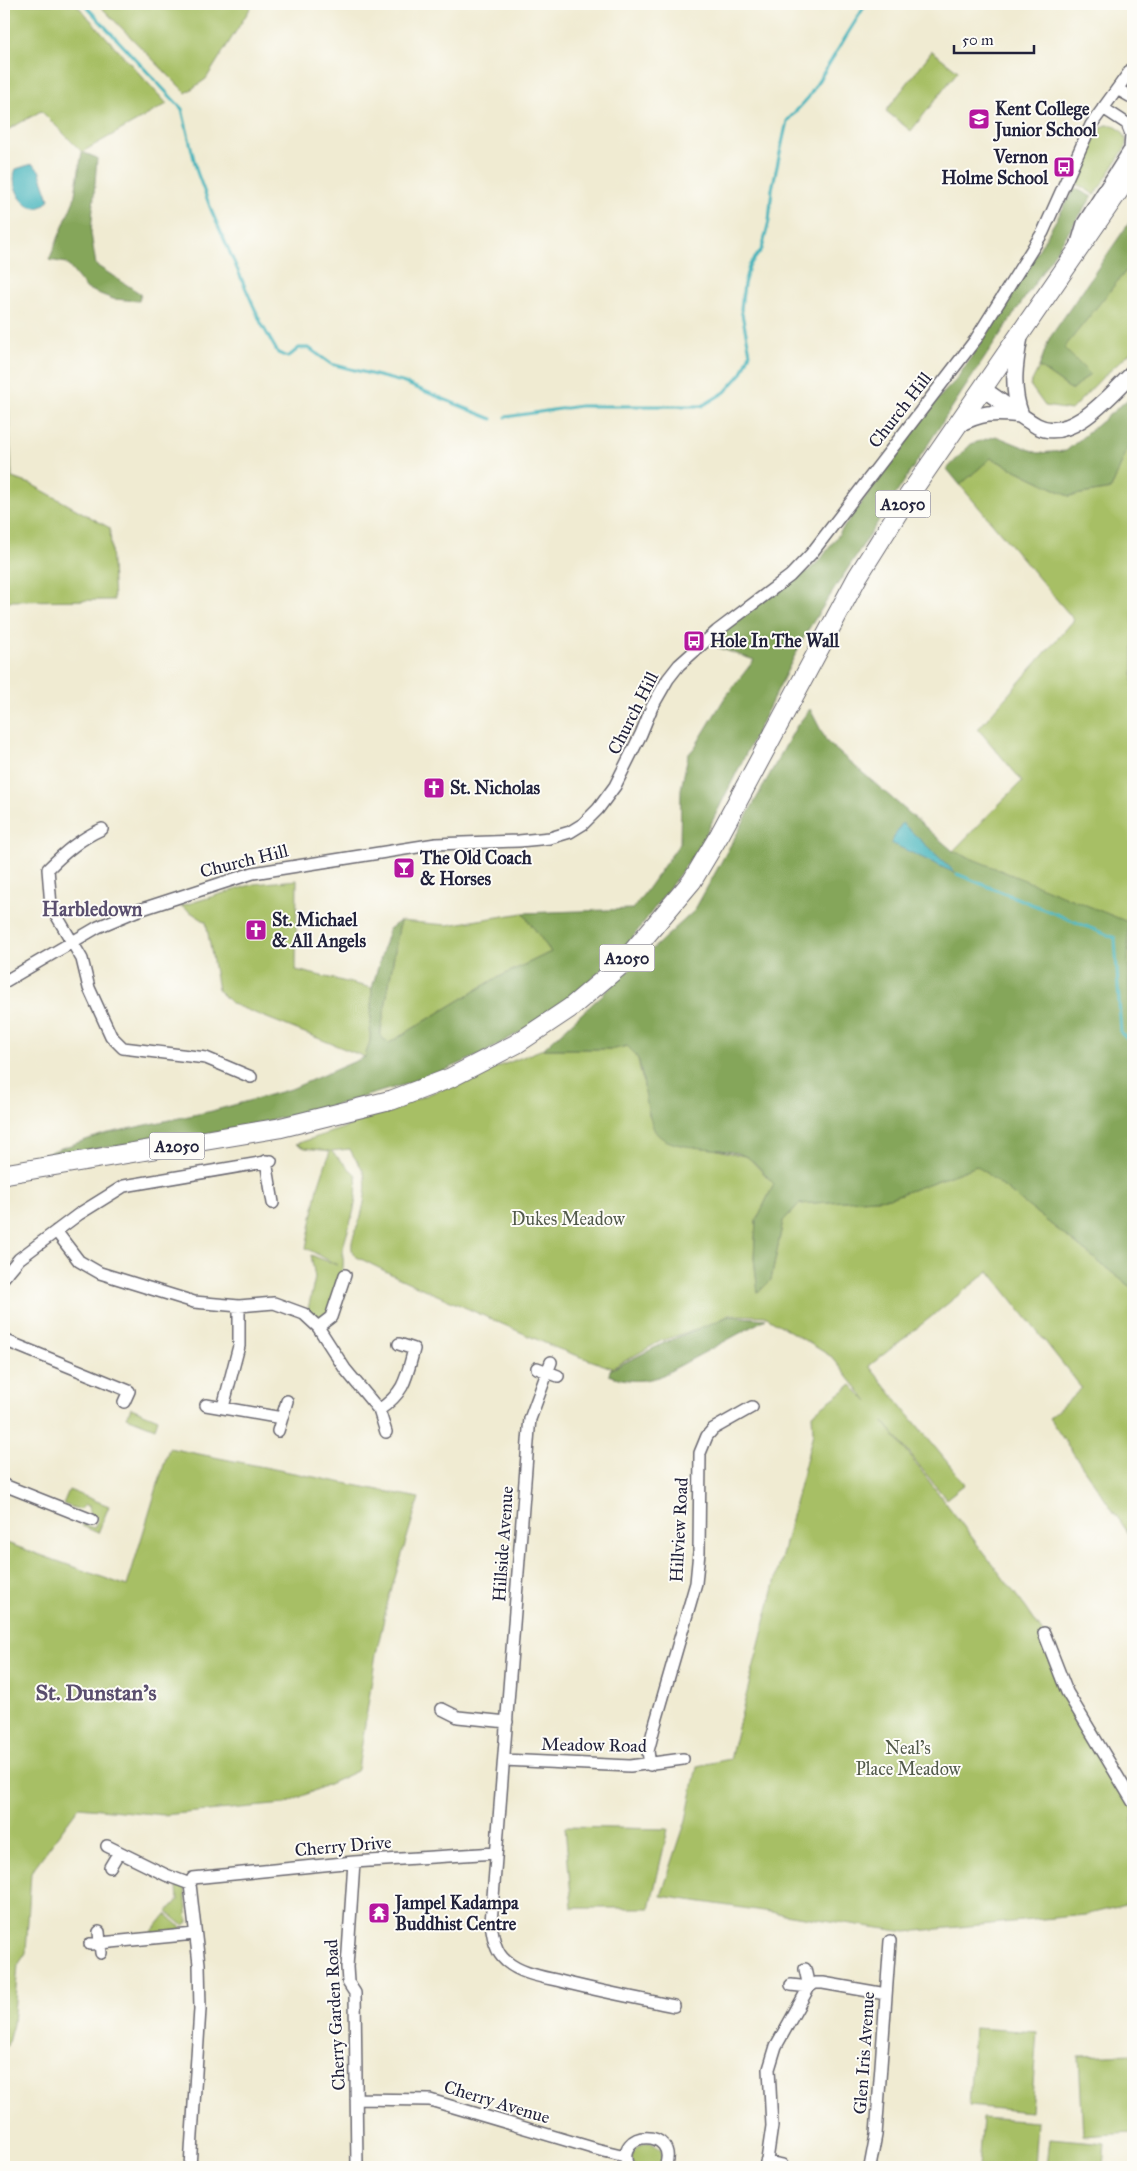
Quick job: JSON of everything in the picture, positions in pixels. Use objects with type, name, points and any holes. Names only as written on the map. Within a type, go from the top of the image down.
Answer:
[{"type":"main road","name":"A2050","points":[[4,1174],[279,1128],[392,1100],[450,1078],[516,1044],[570,1008],[622,964],[692,881],[720,834],[858,576],[1074,252],[1133,170]]},
{"type":"street","name":"Church Hill","points":[[4,982],[98,927],[136,911],[253,873],[436,844],[550,838],[570,832],[584,824],[615,786],[641,734],[652,706],[673,672],[717,631],[790,576],[811,554],[976,339],[1043,232],[1080,146],[1103,108],[1133,67]]},
{"type":"street","points":[[1117,89],[1133,98]]},
{"type":"street","points":[[1074,252],[1083,223],[1130,149],[1130,126],[1103,108]]},
{"type":"street","points":[[1021,415],[1015,401],[1015,369],[1022,330]]},
{"type":"street","points":[[983,389],[1039,427],[1053,429],[1072,426],[1087,416],[1133,373]]},
{"type":"street","points":[[957,425],[973,416],[990,412],[1021,415]]},
{"type":"street","points":[[102,829],[84,837],[63,853],[48,869],[52,906],[73,940],[82,959],[89,988],[111,1036],[123,1048],[139,1052],[206,1058],[251,1077]]},
{"type":"street","points":[[4,1277],[19,1258],[108,1195],[124,1186],[268,1161],[272,1203]]},
{"type":"street","points":[[56,1231],[83,1265],[193,1308],[239,1306],[264,1302],[274,1303],[304,1314],[318,1327],[345,1369],[379,1410],[386,1432]]},
{"type":"street","points":[[318,1327],[331,1317],[345,1275]]},
{"type":"street","points":[[262,1290],[264,1302]]},
{"type":"street","points":[[223,1407],[239,1346],[239,1306]]},
{"type":"street","points":[[4,1340],[129,1391],[124,1402]]},
{"type":"street","points":[[379,1410],[397,1396],[407,1375],[414,1349],[399,1344]]},
{"type":"street","name":"Hillside Avenue","points":[[548,1370],[530,1419],[490,1923],[496,1949],[514,1967],[538,1976],[592,1989],[653,1996],[674,2006]]},
{"type":"street","points":[[278,1431],[287,1401]]},
{"type":"street","points":[[206,1405],[282,1418]]},
{"type":"street","name":"Hillview Road","points":[[650,1765],[648,1751],[696,1583],[699,1552],[700,1453],[707,1436],[713,1429],[752,1407]]},
{"type":"street","points":[[4,1485],[87,1514]]},
{"type":"street","points":[[1044,1633],[1067,1692],[1133,1802]]},
{"type":"street","points":[[442,1709],[458,1717],[507,1722]]},
{"type":"street","name":"Meadow Road","points":[[504,1760],[630,1766],[650,1765],[683,1759]]},
{"type":"street","name":"Cherry Drive","points":[[107,1846],[118,1852],[191,1876],[354,1862],[496,1853]]},
{"type":"street","points":[[110,1867],[118,1852]]},
{"type":"street","name":"Cherry Garden Road","points":[[354,1862],[347,1967],[348,1982],[355,1993],[357,2167]]},
{"type":"street","points":[[190,2167],[200,2010],[191,1876]]},
{"type":"street","points":[[98,1943],[195,1934]]},
{"type":"street","name":"Glen Iris Avenue","points":[[870,2167],[876,2135],[890,1941]]},
{"type":"street","points":[[805,1969],[809,1987]]},
{"type":"street","points":[[782,2165],[766,2165],[772,2116],[769,2069],[776,2046],[809,1987],[814,1983],[823,1983],[886,1994]]},
{"type":"street","points":[[791,1985],[809,1987]]},
{"type":"street","name":"Cherry Avenue","points":[[356,2099],[430,2100],[596,2150],[627,2162],[633,2141],[648,2137],[655,2139],[666,2149],[665,2167]]},
{"type":"green space","points":[[4,4],[76,4],[167,104],[82,152],[41,111],[4,132]]},
{"type":"green space","points":[[98,4],[253,4],[206,79],[186,93]]},
{"type":"green space","points":[[932,51],[958,71],[911,131],[886,111]]},
{"type":"green space","points":[[1106,125],[1114,126],[1121,130],[1127,145],[1095,195],[1074,182],[1095,132]]},
{"type":"green space","points":[[82,152],[97,158],[91,233],[96,265],[141,294],[139,301],[113,299],[87,289],[66,263],[49,260],[74,200]]},
{"type":"green space","points":[[1075,188],[1092,197],[962,392],[806,633],[699,848],[624,949],[581,989],[534,1024],[482,1054],[427,1078],[325,1108],[219,1132],[34,1157],[104,1134],[212,1111],[291,1089],[365,1057],[370,1041],[372,988],[389,929],[400,921],[380,1036],[389,1043],[493,980],[551,952],[523,913],[633,909],[680,843],[681,789],[688,755],[695,747],[724,699],[754,660],[713,646],[728,627],[801,572],[807,572],[821,559],[929,408],[956,380],[1007,303]]},
{"type":"green space","points":[[1133,217],[1133,262],[1064,348],[1090,374],[1072,390],[1039,367],[1049,339]]},
{"type":"green space","points":[[1133,262],[1133,350],[1071,410],[1045,406],[1030,385],[1039,367],[1072,390],[1090,374],[1063,348]]},
{"type":"green space","points":[[4,353],[6,353],[12,478],[31,484],[110,528],[114,600],[4,601]]},
{"type":"green space","points":[[1133,395],[1133,435],[1111,489],[1069,496],[991,458],[960,485],[947,469],[971,444],[996,436],[1038,453],[1066,451]]},
{"type":"green space","points":[[1133,435],[1133,1031],[953,851],[1022,781],[978,729],[1074,620],[960,485],[991,458],[1069,496],[1111,489]]},
{"type":"green space","points":[[810,709],[827,742],[953,851],[1128,922],[1129,1027],[1133,1031],[1133,1289],[977,1166],[890,1198],[799,1204],[783,1221],[771,1280],[758,1293],[754,1258],[756,1221],[774,1184],[747,1157],[737,1153],[677,1144],[667,1141],[658,1135],[648,1110],[640,1065],[637,1057],[627,1046],[615,1049],[543,1049],[694,911],[796,727]]},
{"type":"green space","points":[[297,880],[296,970],[372,988],[370,1041],[365,1057],[232,1004],[218,990],[206,922],[181,906],[254,884]]},
{"type":"green space","points":[[523,913],[551,952],[493,980],[389,1043],[380,1036],[400,921],[447,925]]},
{"type":"green space","points":[[627,1046],[637,1056],[648,1103],[649,1116],[673,1143],[709,1148],[748,1157],[774,1184],[756,1221],[754,1258],[758,1292],[771,1280],[783,1221],[799,1204],[890,1198],[977,1166],[1133,1289],[1133,1540],[1049,1418],[1082,1388],[989,1271],[869,1366],[965,1484],[946,1499],[884,1422],[1026,1608],[1049,1642],[1055,1666],[1133,1802],[1133,1903],[1085,1915],[906,1932],[661,1896],[686,1820],[697,1766],[730,1759],[813,1433],[812,1414],[851,1385],[868,1402],[832,1357],[765,1316],[729,1315],[713,1324],[661,1341],[612,1368],[556,1348],[399,1278],[355,1256],[353,1252],[352,1242],[361,1216],[366,1183],[363,1170],[350,1149],[331,1151],[356,1175],[357,1185],[352,1218],[343,1247],[343,1268],[340,1282],[333,1304],[321,1322],[308,1309],[315,1278],[311,1255],[337,1265],[306,1248],[318,1187],[330,1151],[305,1148],[296,1144],[346,1127],[543,1049],[614,1049]]},
{"type":"green space","points":[[729,1316],[766,1319],[659,1377],[634,1380],[609,1375],[610,1370],[666,1342]]},
{"type":"green space","points":[[131,1408],[158,1419],[155,1428],[127,1417]]},
{"type":"green space","points":[[169,1448],[419,1498],[388,1601],[376,1654],[358,1769],[285,1804],[163,1815],[79,1807],[31,1872],[26,1953],[18,1965],[13,2024],[7,2046],[4,2046],[4,1542],[127,1586]]},
{"type":"green space","points":[[69,1490],[109,1506],[98,1533],[82,1526],[83,1524],[94,1528],[98,1519],[89,1513],[89,1506],[85,1505],[80,1510],[63,1504]]},
{"type":"green space","points":[[565,1827],[668,1829],[650,1908],[572,1908]]},
{"type":"green space","points":[[185,1886],[188,1922],[184,1926],[167,1912],[178,1900],[177,1887]]},
{"type":"green space","points":[[166,1914],[182,1928],[178,1932],[149,1935]]},
{"type":"green space","points":[[974,2028],[1037,2032],[1031,2112],[969,2106]]},
{"type":"green space","points":[[1133,2054],[1133,2133],[1083,2136],[1079,2056]]},
{"type":"green space","points":[[982,2118],[1037,2122],[1034,2167],[978,2167]]},
{"type":"green space","points":[[1050,2138],[1105,2143],[1103,2167],[1047,2167]]},
{"type":"green space","points":[[650,2142],[662,2150],[661,2167],[635,2167],[632,2157],[633,2153],[637,2147]]},
{"type":"water","points":[[32,164],[39,170],[49,199],[42,206],[35,208],[29,206],[18,194],[14,177],[16,169]]},
{"type":"water","points":[[902,823],[957,874],[891,843]]},
{"type":"waterway","points":[[84,4],[182,109],[197,172],[212,212],[261,323],[278,353],[288,357],[299,348],[309,348],[331,364],[402,382],[492,419]]},
{"type":"waterway","points":[[506,417],[580,406],[702,406],[725,392],[742,373],[750,353],[741,309],[744,284],[749,266],[762,249],[769,221],[772,189],[787,121],[808,98],[866,4]]},
{"type":"waterway","points":[[957,874],[1115,938],[1121,1033],[1133,1045]]},
{"type":"place","name":"Kent College Junior School","points":[[979,119]]},
{"type":"place","name":"Vernon Holme School","points":[[1064,167]]},
{"type":"place","name":"Hole In The Wall","points":[[694,641]]},
{"type":"place","name":"St. Nicholas","points":[[434,788]]},
{"type":"place","name":"The Old Coach & Horses","points":[[404,868]]},
{"type":"place","name":"St. Michael & All Angels","points":[[256,930]]},
{"type":"place","name":"Jampel Kadampa Buddhist Centre","points":[[379,1913]]},
{"type":"district","name":"Harbledown","points":[[92,909]]},
{"type":"district","name":"St. Dunstan's","points":[[96,1692]]},
{"type":"park label","name":"Dukes Meadow","points":[[568,1219]]},
{"type":"park label","name":"Neal's Place Meadow","points":[[908,1758]]}]
